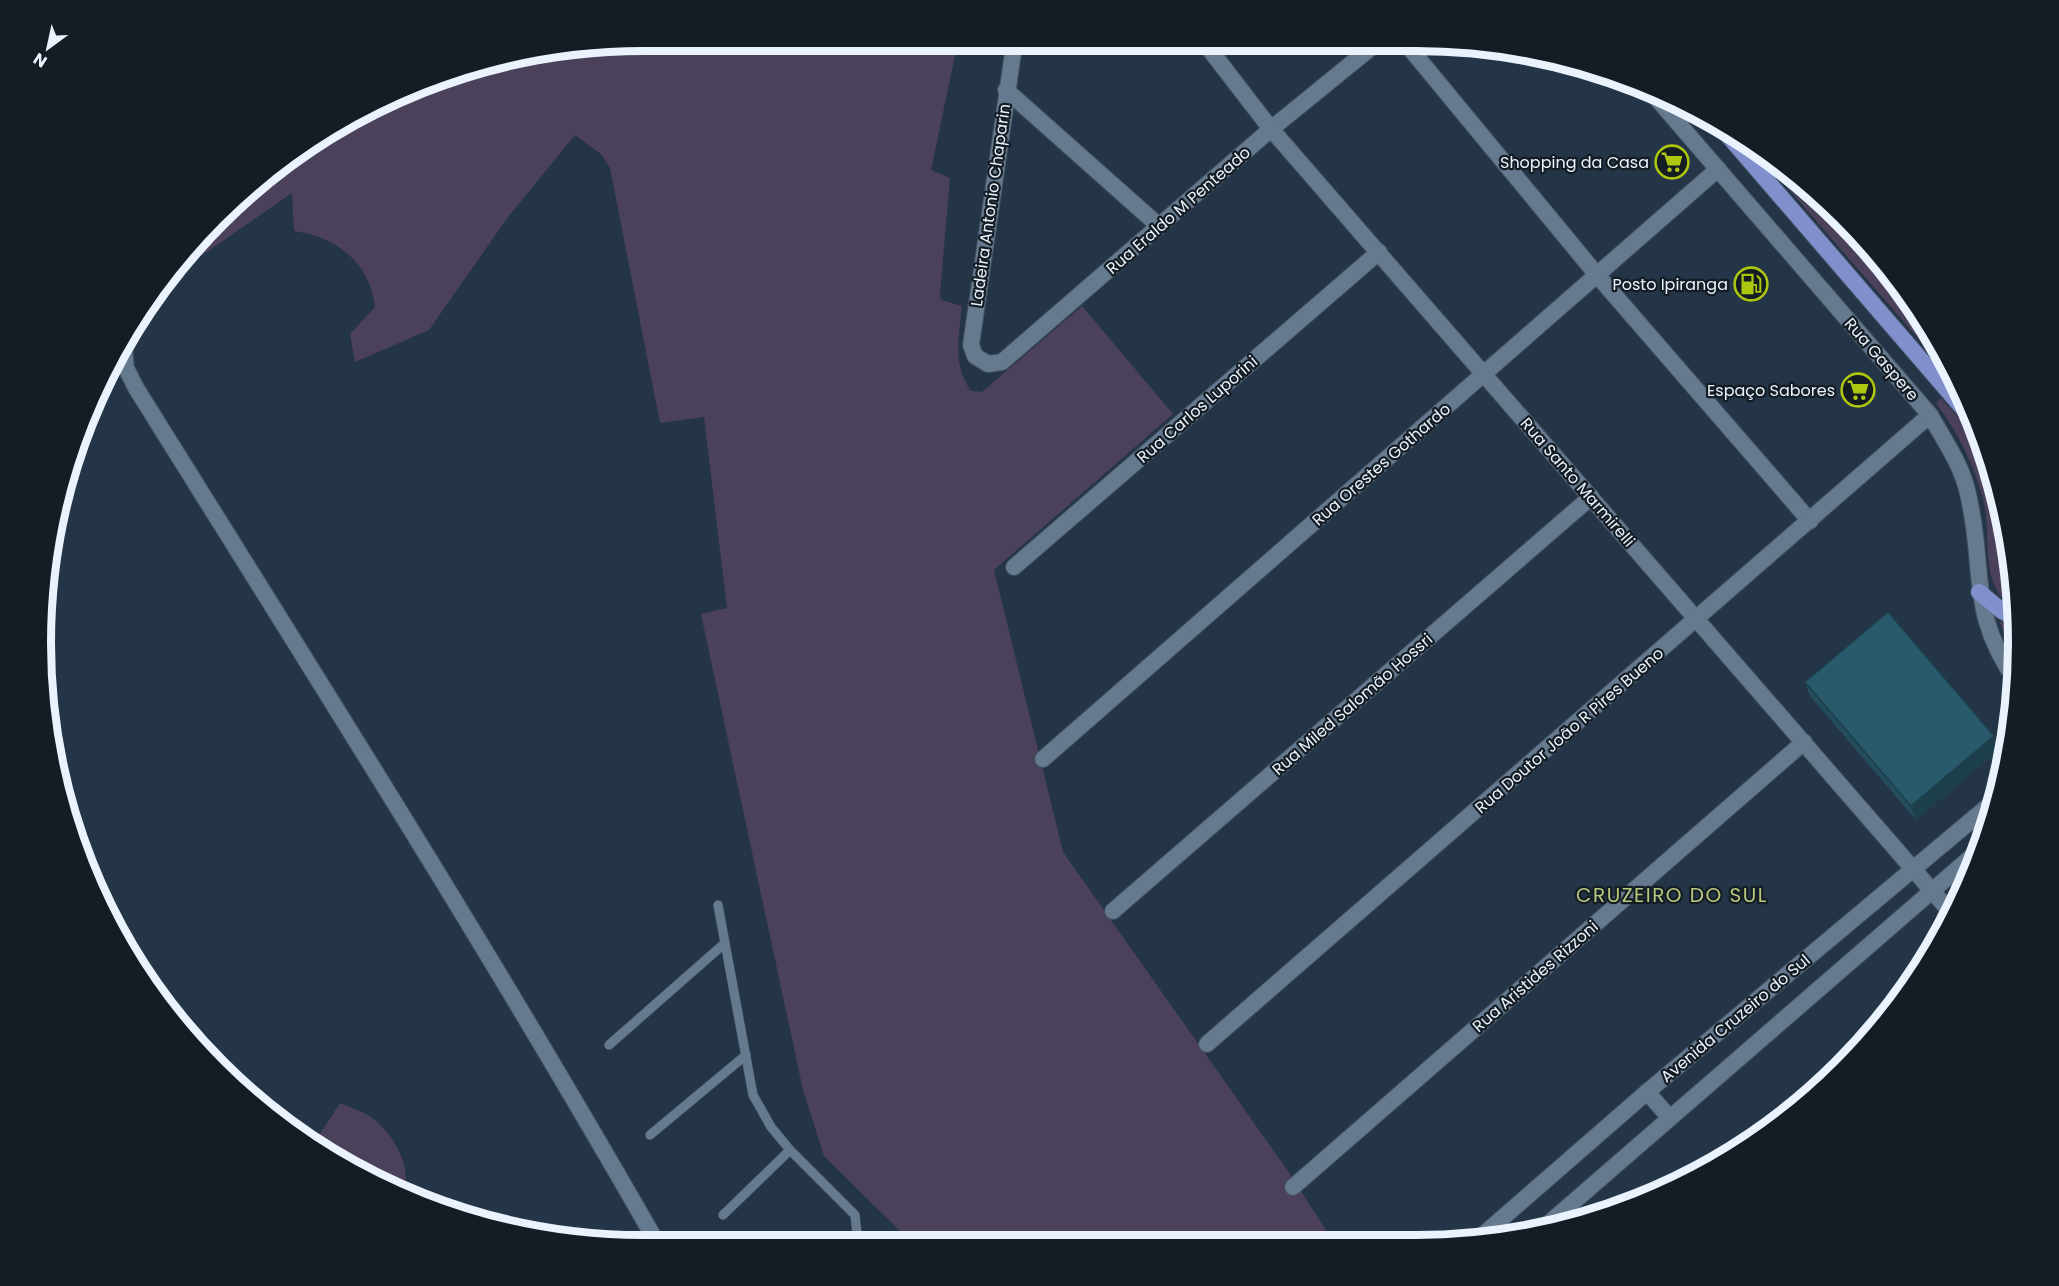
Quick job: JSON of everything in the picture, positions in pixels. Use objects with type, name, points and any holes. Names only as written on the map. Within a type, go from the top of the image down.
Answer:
[{"type":"main road","points":[[1737,146],[1956,400]]},
{"type":"main road","points":[[1979,592],[2007,614]]},
{"type":"street","name":"Ladeira Antonio Chaparin","points":[[982,362],[975,356],[971,345],[1013,51]]},
{"type":"street","name":"Rua Santo Marmirelli","points":[[1211,51],[1271,129],[1697,618],[1911,869],[1946,907]]},
{"type":"street","name":"Rua Eraldo M Penteado","points":[[982,362],[988,364],[1002,362],[1271,129],[1367,51]]},
{"type":"street","points":[[1412,51],[1597,275],[1810,521]]},
{"type":"street","points":[[1006,90],[1159,226]]},
{"type":"street","name":"Rua Gaspere","points":[[1663,105],[1930,416],[1959,466],[1968,491],[1973,517],[1979,592],[1990,637],[2007,668]]},
{"type":"street","name":"Rua Orestes Gothardo","points":[[1043,759],[1718,169]]},
{"type":"street","name":"Rua Carlos Luporini","points":[[1014,567],[1379,252]]},
{"type":"street","points":[[125,357],[126,368],[136,388],[434,867],[585,1117],[653,1235]]},
{"type":"street","name":"Rua Doutor João R Pires Bueno","points":[[1207,1044],[1930,416]]},
{"type":"street","name":"Rua Miled Salomão Hossri","points":[[1113,911],[1591,497]]},
{"type":"street","name":"Rua Aristides Rizzoni","points":[[1293,1187],[1804,742]]},
{"type":"street","name":"Avenida Cruzeiro do Sul","points":[[1488,1231],[1647,1092],[1984,809]]},
{"type":"street","name":"Avenida Cruzeiro do Sul","points":[[1554,1218],[1966,861]]},
{"type":"street","points":[[1647,1092],[1670,1118]]},
{"type":"lane","points":[[718,905],[753,1095],[771,1127],[790,1150],[855,1215],[856,1235]]},
{"type":"lane","points":[[609,1045],[725,943]]},
{"type":"lane","points":[[650,1135],[746,1055]]},
{"type":"lane","points":[[723,1215],[790,1150]]},
{"type":"shaded area","points":[[956,51],[931,170],[950,178],[940,294],[941,300],[962,306],[958,350],[965,381],[971,391],[982,392],[1082,306],[1173,414],[994,570],[1063,852],[1290,1174],[1329,1235],[904,1235],[824,1156],[803,1090],[701,614],[727,608],[704,417],[660,423],[610,168],[602,155],[575,135],[508,217],[429,330],[355,362],[350,334],[375,307],[372,291],[359,265],[349,255],[324,239],[294,231],[292,193],[191,261],[224,224],[283,173],[314,151],[347,130],[416,96],[490,71],[528,62],[604,52]]},
{"type":"shaded area","points":[[1772,170],[1835,224],[1861,253],[1908,314],[1934,357]]},
{"type":"shaded area","points":[[1941,398],[1968,428],[1977,453],[1997,528],[2007,603],[1995,587],[1991,574],[1988,560],[1986,514],[1975,473],[1964,448],[1936,403]]},
{"type":"shaded area","points":[[1999,621],[2008,625],[2008,642]]},
{"type":"shaded area","points":[[340,1103],[366,1114],[392,1138],[403,1161],[405,1185],[347,1156],[318,1137]]},
{"type":"building","points":[[1888,612],[1994,736],[1911,806],[1805,682]]},
{"type":"place","name":"Shopping da Casa","points":[[1672,162]]},
{"type":"place","name":"Posto Ipiranga","points":[[1751,284]]},
{"type":"place","name":"Espaço Sabores","points":[[1858,390]]},
{"type":"district","name":"CRUZEIRO DO SUL","points":[[1672,895]]}]
